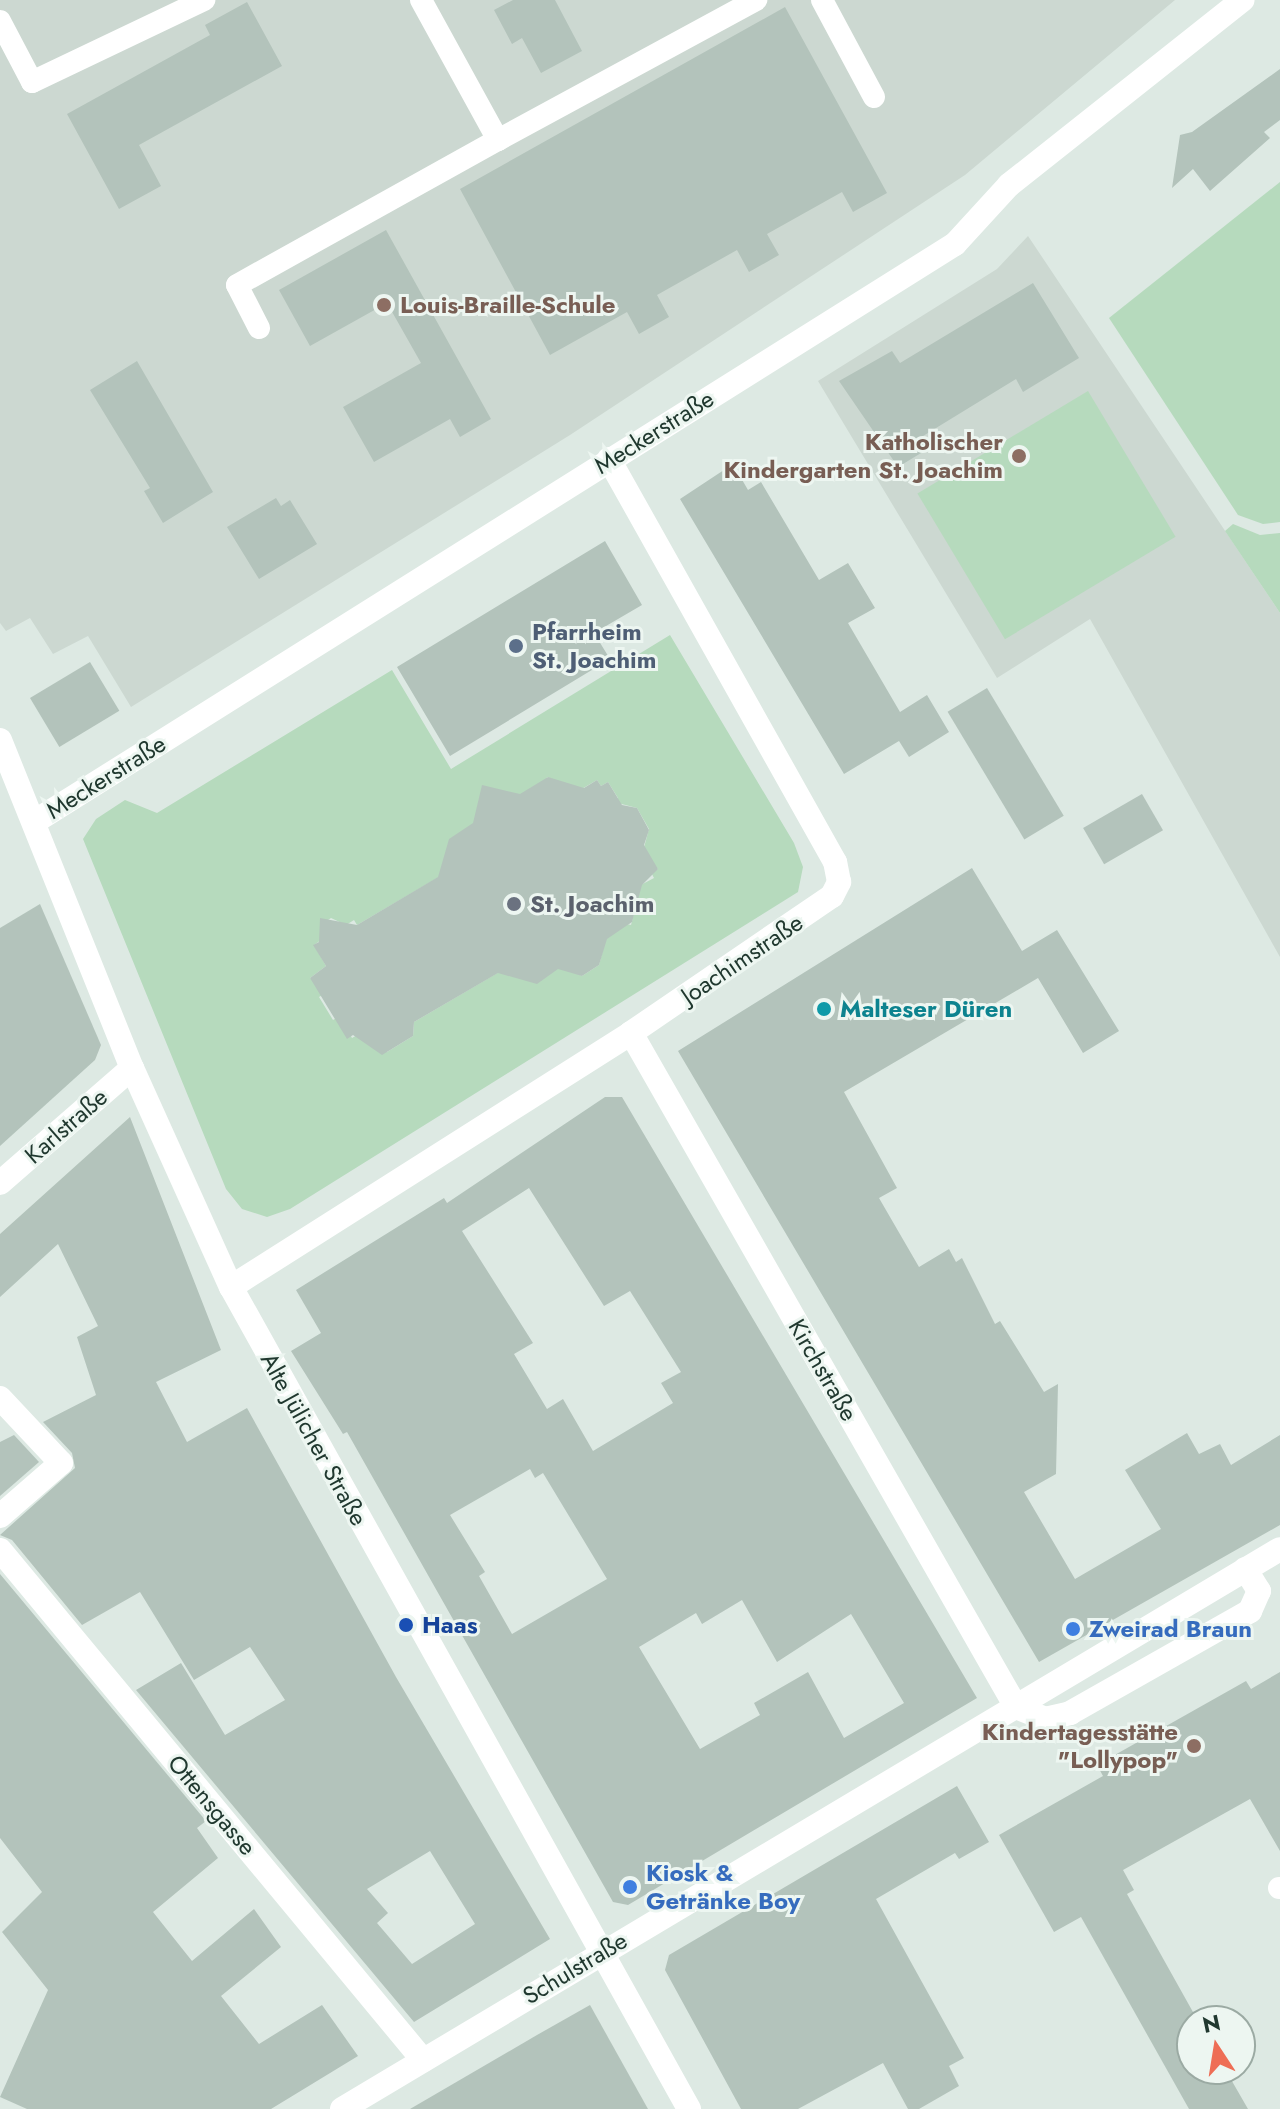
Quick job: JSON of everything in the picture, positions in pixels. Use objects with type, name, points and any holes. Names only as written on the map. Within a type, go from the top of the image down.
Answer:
[{"type":"street","name":"Meckerstraße","points":[[34,822],[955,244],[1009,185],[1242,0]]},
{"type":"street","name":"Joachimstraße","points":[[231,1287],[631,1033],[818,908],[832,896],[839,882],[835,862],[609,459]]},
{"type":"street","name":"Alte Jülicher Straße","points":[[0,740],[132,1068],[231,1287],[598,1953],[689,2109]]},
{"type":"street","name":"Kirchstraße","points":[[631,1033],[1016,1707]]},
{"type":"street","name":"Karlstraße","points":[[0,1183],[132,1068]]},
{"type":"street","points":[[0,1398],[61,1463],[0,1516]]},
{"type":"street","name":"Schulstraße","points":[[342,2109],[598,1953],[1280,1549]]},
{"type":"street","name":"Ottensgasse","points":[[0,1550],[423,2060]]},
{"type":"street","points":[[1016,1707],[1045,1719],[1070,1713],[1250,1611],[1259,1591],[1245,1569]]},
{"type":"lane","points":[[0,21],[32,82],[204,0]]},
{"type":"lane","points":[[421,0],[498,140]]},
{"type":"lane","points":[[259,328],[237,285],[756,0]]},
{"type":"lane","points":[[822,0],[874,97]]},
{"type":"shaded area","name":"Louis-Braille-Schule","points":[[0,0],[1175,0],[965,175],[570,435],[131,707],[88,636],[53,654],[30,618],[6,631],[0,623]]},
{"type":"shaded area","name":"Katholischer Kindergarten St. Joachim","points":[[1028,236],[1280,613],[1280,957],[1090,619],[997,678],[818,381],[997,269]]},
{"type":"green space","points":[[1280,182],[1280,522],[1263,524],[1238,515],[1109,318]]},
{"type":"green space","points":[[1088,391],[1176,537],[1005,639],[917,493]]},
{"type":"green space","points":[[1233,524],[1260,535],[1280,533],[1280,613],[1225,531]]},
{"type":"green space","points":[[670,635],[794,843],[803,867],[798,892],[290,1209],[267,1217],[242,1209],[226,1189],[83,839],[96,819],[125,800],[157,813],[392,670],[451,769]],"holes":[[[547,777],[580,790],[597,780],[601,786],[608,782],[618,798],[614,802],[637,808],[649,829],[643,851],[658,869],[651,872],[654,878],[635,888],[640,890],[631,925],[618,922],[599,944],[603,950],[599,965],[582,976],[562,966],[501,971],[414,1022],[413,1036],[387,1052],[364,1031],[352,1038],[340,1016],[333,1020],[319,997],[326,993],[310,978],[326,966],[314,945],[321,940],[322,924],[331,918],[346,925],[354,920],[357,925],[444,874],[478,820],[479,798],[494,789],[515,797],[544,791]]]},
{"type":"building","points":[[513,0],[555,0],[582,51],[541,73],[522,38],[512,44],[494,10]]},
{"type":"building","points":[[247,2],[282,66],[139,145],[161,186],[119,209],[67,114],[210,35],[205,25]]},
{"type":"building","points":[[785,7],[887,193],[853,212],[842,192],[767,234],[779,255],[749,272],[737,250],[657,295],[669,317],[639,334],[627,312],[550,355],[460,189]]},
{"type":"building","points":[[1280,69],[1280,120],[1264,132],[1270,138],[1210,191],[1193,169],[1172,188],[1180,135],[1192,132]]},
{"type":"building","points":[[386,230],[491,419],[460,437],[450,419],[374,462],[343,407],[421,363],[387,303],[310,346],[279,290]]},
{"type":"building","points":[[1033,283],[1079,358],[1023,392],[1016,379],[923,436],[931,447],[898,467],[839,381],[892,351],[900,363]]},
{"type":"building","points":[[137,361],[213,492],[163,523],[144,491],[150,488],[90,390]]},
{"type":"building","points":[[733,464],[748,490],[761,482],[819,580],[848,563],[875,608],[848,623],[900,712],[927,695],[949,732],[909,757],[899,741],[844,774],[680,499]]},
{"type":"building","points":[[276,498],[281,506],[290,500],[317,544],[259,579],[227,527]]},
{"type":"building","name":"Pfarrheim St. Joachim","points":[[605,541],[642,605],[594,633],[610,659],[450,756],[397,667]]},
{"type":"building","points":[[90,662],[119,711],[59,747],[30,698]]},
{"type":"building","points":[[987,688],[1064,816],[1024,839],[948,712]]},
{"type":"building","name":"St. Joachim","points":[[548,777],[584,788],[597,780],[601,786],[608,782],[622,805],[637,808],[649,830],[644,845],[658,869],[642,885],[632,922],[607,939],[599,965],[582,976],[558,969],[537,984],[498,973],[414,1022],[413,1036],[382,1055],[353,1035],[347,1039],[310,978],[326,966],[313,945],[319,942],[320,918],[357,925],[438,877],[449,839],[473,823],[482,785],[520,794]]},
{"type":"building","points":[[1142,794],[1163,830],[1104,864],[1083,828]]},
{"type":"building","points":[[972,868],[1022,951],[1057,930],[1119,1031],[1083,1053],[1038,978],[844,1092],[897,1188],[879,1198],[919,1267],[949,1249],[956,1262],[962,1258],[995,1324],[1000,1321],[1044,1392],[1058,1384],[1056,1474],[1024,1492],[1075,1579],[1161,1529],[1125,1470],[1187,1433],[1199,1454],[1220,1444],[1231,1465],[1280,1435],[1280,1525],[1039,1662],[678,1051]]},
{"type":"building","points":[[40,904],[101,1045],[95,1060],[0,1146],[0,928]]},
{"type":"building","points":[[605,1097],[622,1097],[977,1698],[628,1905],[613,1902],[347,1432],[343,1434],[291,1351],[321,1333],[296,1290],[444,1198],[447,1203]],"holes":[[[529,1188],[604,1306],[630,1291],[681,1372],[661,1383],[673,1403],[593,1451],[563,1399],[547,1409],[514,1354],[533,1343],[462,1231]],[[530,1469],[535,1478],[543,1473],[607,1579],[512,1634],[479,1576],[485,1572],[450,1515]],[[742,1600],[777,1662],[851,1614],[904,1703],[844,1738],[808,1672],[754,1703],[760,1715],[700,1749],[639,1647],[696,1613],[702,1624]]]},
{"type":"building","points":[[130,1117],[221,1350],[156,1382],[187,1442],[247,1408],[396,1677],[550,1939],[414,2022],[136,1690],[181,1663],[225,1735],[285,1700],[250,1647],[194,1680],[140,1592],[82,1625],[12,1540],[0,1535],[75,1468],[72,1453],[43,1422],[96,1395],[77,1337],[98,1326],[58,1244],[0,1297],[0,1234]],"holes":[[[430,1851],[475,1924],[412,1964],[377,1923],[388,1913],[367,1889]]]},
{"type":"building","points":[[14,1435],[39,1462],[0,1496],[0,1442]]},
{"type":"building","points":[[0,1574],[206,1821],[197,1828],[218,1858],[153,1912],[192,1961],[254,1909],[281,1947],[221,1996],[259,2044],[322,2005],[358,2056],[271,2109],[27,2109],[0,2097],[48,1990],[2,1932],[42,1892],[0,1838]]},
{"type":"building","points":[[1280,1672],[1280,1851],[1250,1799],[1123,1870],[1134,1890],[1127,1894],[1189,2005],[1176,2005],[1176,2085],[1234,2085],[1248,2109],[1189,2109],[1081,1917],[1054,1932],[999,1835],[1103,1776],[1097,1765],[1246,1681],[1251,1689]]},
{"type":"building","points":[[957,1786],[989,1842],[959,1859],[955,1853],[876,1899],[964,2058],[949,2066],[959,2086],[919,2109],[908,2109],[883,2063],[798,2109],[741,2109],[665,1970],[669,1955]]},
{"type":"building","points":[[590,2005],[648,2109],[410,2109],[537,2035]]},
{"type":"place","name":"Louis-Braille-Schule","points":[[384,305]]},
{"type":"place","name":"Katholischer Kindergarten St. Joachim","points":[[1019,456]]},
{"type":"place","name":"Pfarrheim St. Joachim","points":[[516,646]]},
{"type":"place","name":"St. Joachim","points":[[514,904]]},
{"type":"place","name":"Malteser Düren","points":[[824,1009]]},
{"type":"place","name":"Haas","points":[[406,1625]]},
{"type":"place","name":"Zweirad Braun","points":[[1073,1629]]},
{"type":"place","name":"Kindertagesstätte \"Lollypop\"","points":[[1194,1746]]},
{"type":"place","name":"Kiosk & Getränke Boy","points":[[630,1887]]}]
